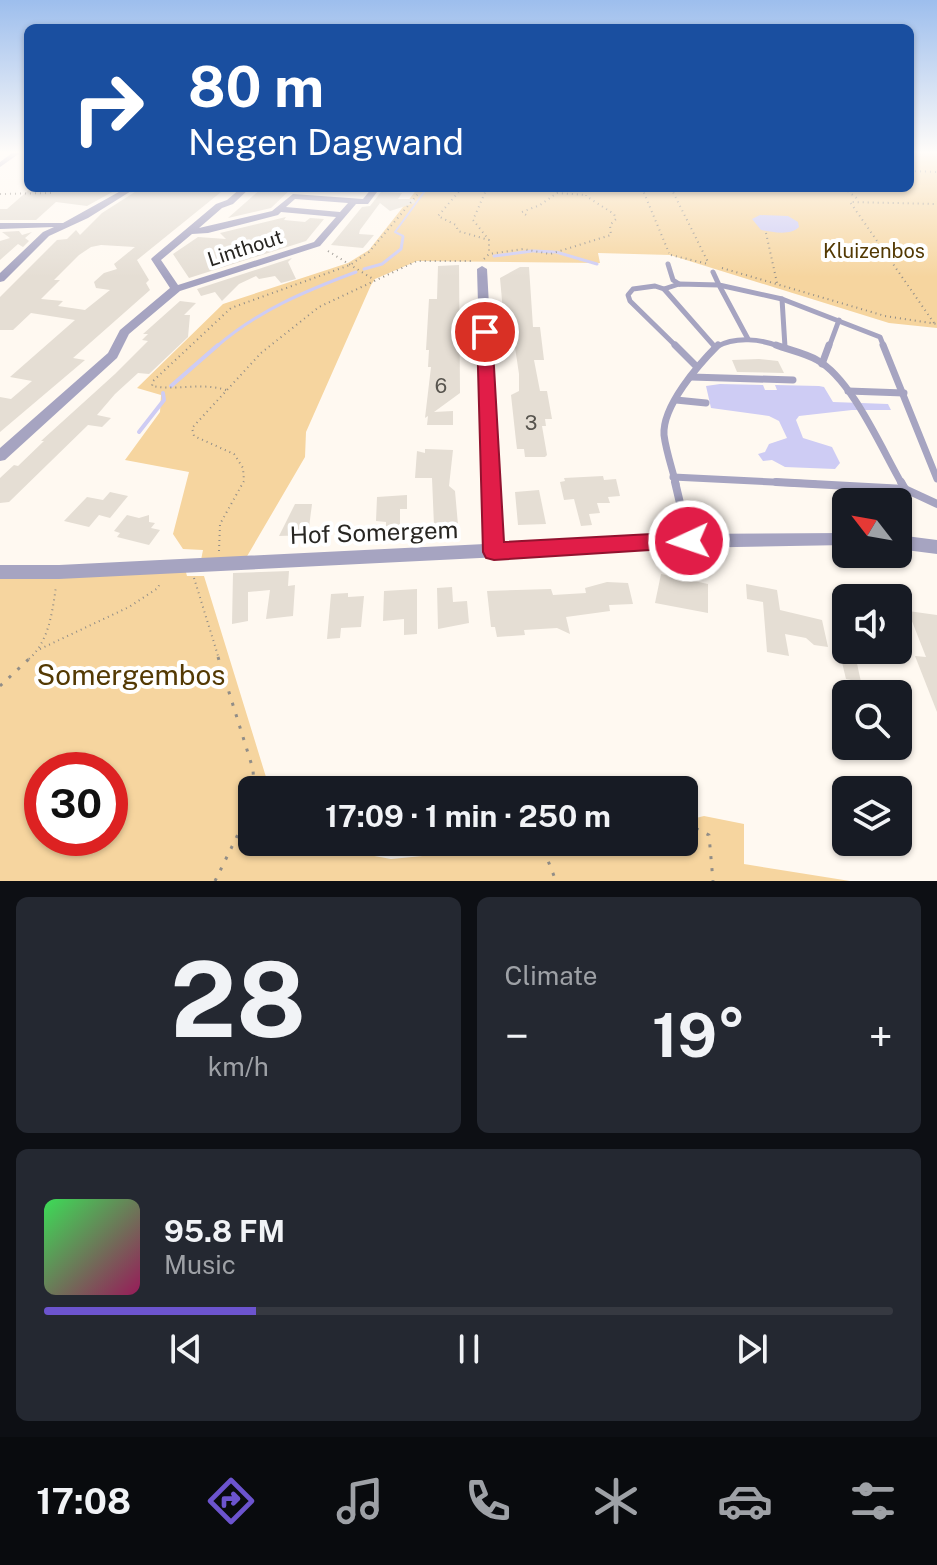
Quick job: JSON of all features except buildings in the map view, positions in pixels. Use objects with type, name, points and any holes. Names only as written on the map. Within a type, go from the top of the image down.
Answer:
[{"type":"street","points":[[0,279],[46,234],[121,194]]},
{"type":"street","points":[[0,456],[113,355],[124,332],[176,289],[156,259],[238,194]]},
{"type":"street","name":"Linthout","points":[[189,231],[208,230],[275,213],[293,196],[365,202],[371,194]]},
{"type":"street","name":"Linthout","points":[[176,289],[317,244],[354,201]]},
{"type":"street","points":[[279,209],[343,215]]},
{"type":"street","points":[[0,226],[70,222]]},
{"type":"street","points":[[36,226],[46,234]]},
{"type":"street","points":[[482,269],[494,552]]},
{"type":"street","name":"Hof Somergem","points":[[0,572],[59,572],[689,541],[832,539]]},
{"type":"street","points":[[912,544],[937,547]]},
{"type":"lane","points":[[668,264],[673,280],[679,284]]},
{"type":"lane","points":[[713,272],[748,339]]},
{"type":"lane","points":[[697,367],[630,301],[628,295],[633,289],[644,286],[664,289],[679,284],[719,285],[782,299],[876,333],[883,340],[937,479]]},
{"type":"lane","points":[[664,289],[715,347]]},
{"type":"lane","points":[[782,299],[785,347]]},
{"type":"lane","points":[[822,364],[839,320]]},
{"type":"lane","points":[[689,541],[664,433],[668,413],[697,367],[715,347],[748,339],[785,347],[822,364],[848,391],[904,488]]},
{"type":"lane","points":[[691,377],[793,380]]},
{"type":"lane","points":[[848,391],[904,393]]},
{"type":"lane","points":[[676,400],[706,403]]},
{"type":"lane","points":[[673,477],[886,488]]},
{"type":"lane","points":[[912,492],[937,504]]},
{"type":"path","points":[[226,390],[212,384],[172,389],[152,386],[153,381],[231,308],[350,265],[378,244],[418,194]]},
{"type":"path","points":[[458,194],[445,202],[438,216],[456,225],[458,231],[489,240]]},
{"type":"path","points":[[484,194],[473,220],[489,240],[489,254]]},
{"type":"path","points":[[526,215],[522,212],[555,194]]},
{"type":"path","points":[[215,563],[220,524],[244,481],[243,468],[234,454],[194,436],[192,428],[261,353],[319,307],[417,261],[476,261],[489,254],[525,248],[550,254],[561,247],[580,246],[611,235],[610,225],[616,219],[614,214],[586,195],[573,194]]},
{"type":"path","points":[[645,194],[669,254],[668,264]]},
{"type":"path","points":[[674,194],[713,272]]},
{"type":"path","points":[[851,194],[859,201]]},
{"type":"path","points":[[936,324],[850,202],[937,204]]},
{"type":"path","points":[[766,233],[777,284],[775,292],[782,299]]},
{"type":"path","points":[[317,244],[374,279]]},
{"type":"path","points":[[669,254],[709,264]]},
{"type":"path","points":[[722,268],[885,316],[936,324]]},
{"type":"path","points":[[190,566],[253,776]]},
{"type":"path","points":[[0,686],[40,649],[129,607],[158,588],[166,567]]},
{"type":"path","points":[[40,649],[51,619],[59,572]]},
{"type":"path","points":[[698,830],[709,835],[713,881]]},
{"type":"path","points":[[215,881],[238,834]]},
{"type":"path","points":[[546,856],[556,881]]},
{"type":"green space","name":"Kluizenbos","points":[[413,194],[937,194],[937,328],[889,323],[670,255],[598,253],[600,263],[417,261],[375,279],[371,285],[306,432],[305,457],[246,558],[201,560],[203,550],[183,549],[173,534],[189,472],[125,460],[160,412],[161,395],[137,388],[223,304],[348,263],[369,250]]},
{"type":"green space","name":"Somergembos","points":[[184,565],[187,576],[204,576],[266,776],[238,776],[238,856],[374,856],[391,859],[423,856],[698,856],[698,818],[704,816],[744,824],[744,864],[850,881],[0,881],[0,570]]},
{"type":"water","points":[[760,215],[788,216],[798,222],[799,227],[786,232],[761,230],[752,219]]},
{"type":"water","points":[[763,385],[765,390],[777,390],[775,385],[819,386],[824,387],[833,402],[888,404],[891,410],[852,410],[799,416],[796,420],[803,438],[832,447],[840,463],[835,469],[785,467],[772,460],[763,461],[758,454],[765,452],[769,444],[787,438],[779,421],[769,416],[711,408],[706,386]]},
{"type":"waterway","points":[[403,237],[395,232],[423,194]]},
{"type":"waterway","points":[[364,269],[382,264],[401,249],[403,237]]},
{"type":"waterway","points":[[494,256],[532,251]]},
{"type":"waterway","points":[[534,251],[554,252]]},
{"type":"waterway","points":[[556,252],[597,264]]},
{"type":"waterway","points":[[216,347],[282,303],[356,272]]},
{"type":"waterway","points":[[171,386],[218,345]]},
{"type":"waterway","points":[[139,432],[164,400],[163,393]]},
{"type":"route","points":[[485,332],[494,552],[689,541]]}]
